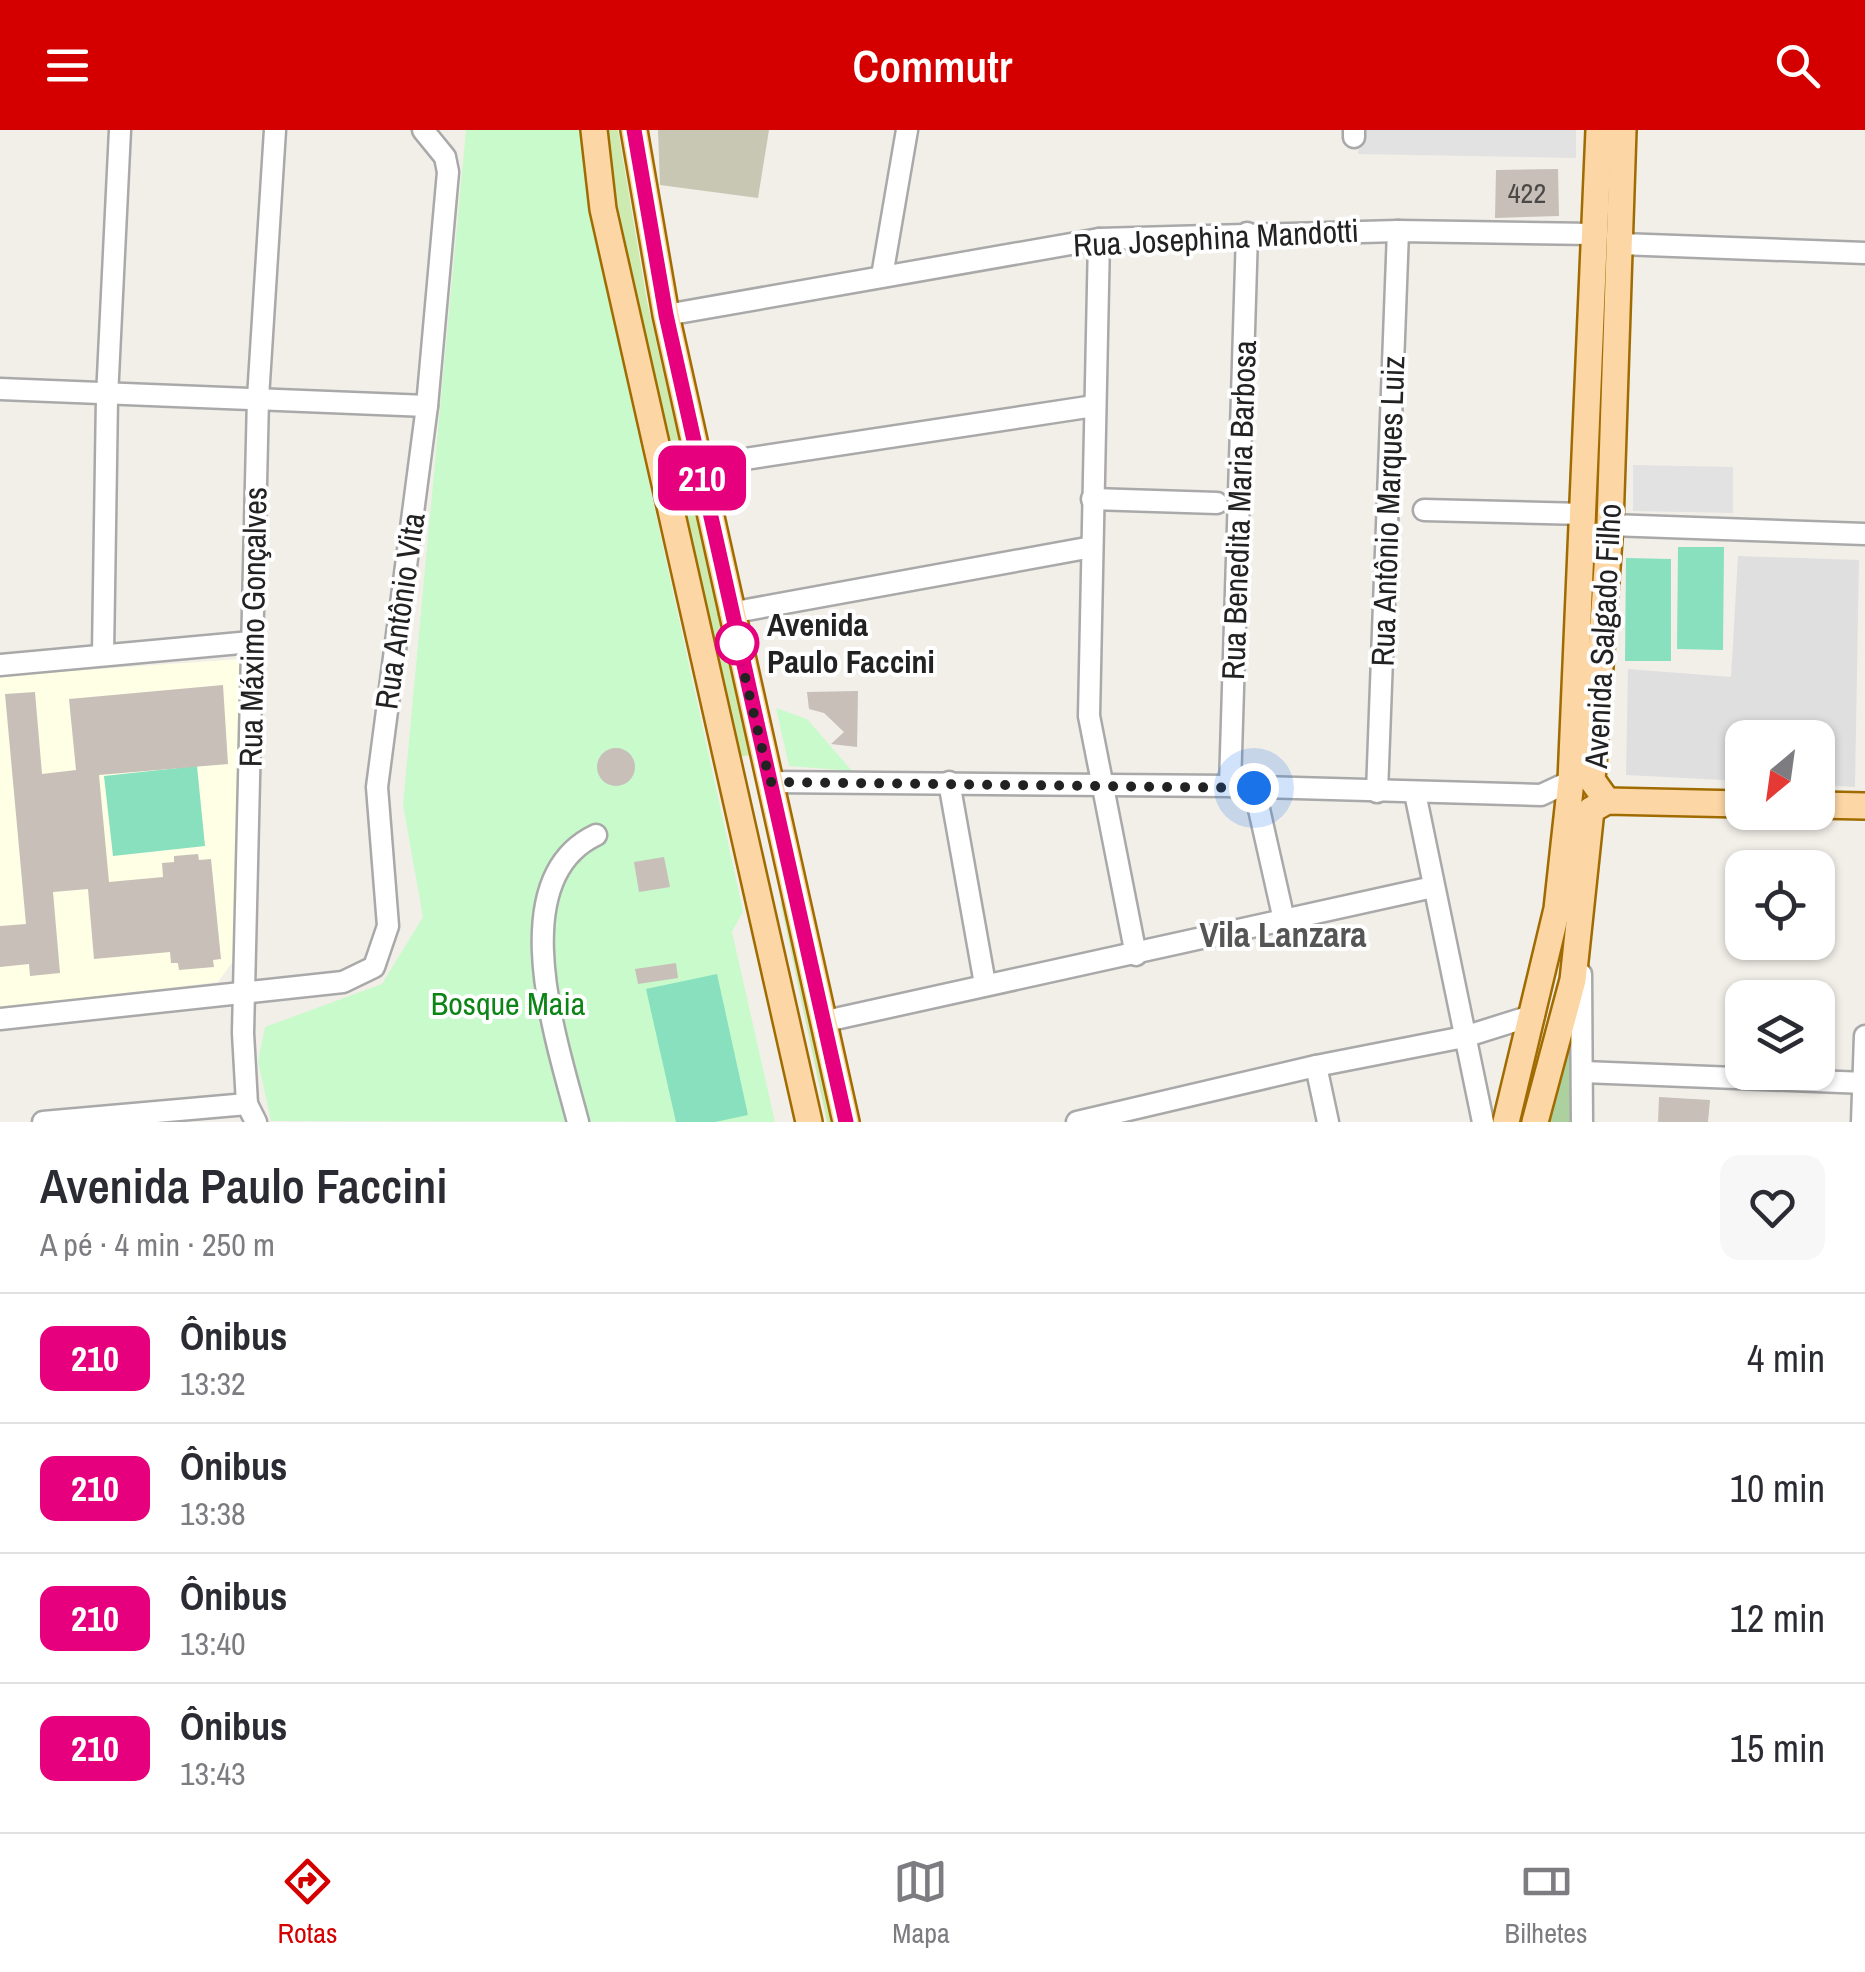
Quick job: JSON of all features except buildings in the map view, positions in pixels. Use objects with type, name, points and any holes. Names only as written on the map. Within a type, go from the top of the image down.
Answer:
[{"type":"main road","points":[[594,130],[603,209],[809,1122]]},
{"type":"main road","points":[[634,130],[666,315],[730,613],[806,928],[846,1122]]},
{"type":"main road","name":"Avenida Salgado Filho","points":[[1506,1122],[1557,909],[1571,781],[1599,130]]},
{"type":"main road","name":"Avenida Salgado Filho","points":[[1535,1122],[1566,1016],[1580,918],[1588,818],[1595,806],[1607,800],[1592,780],[1610,525],[1623,130]]},
{"type":"main road","points":[[728,762],[748,776],[770,782]]},
{"type":"main road","points":[[1607,800],[1725,803]]},
{"type":"main road","points":[[1835,805],[1865,806]]},
{"type":"main road","points":[[756,890],[765,882],[782,882],[793,892],[806,928]]},
{"type":"street","points":[[102,654],[106,397],[120,130]]},
{"type":"street","name":"Rua Máximo Gonçalves","points":[[252,1113],[243,1059],[252,642],[258,398],[275,130]]},
{"type":"street","name":"Rua Antônio Vita","points":[[0,1019],[356,978],[374,967],[386,936],[377,787],[427,406],[448,172],[445,157],[423,130]]},
{"type":"street","points":[[882,276],[907,130]]},
{"type":"street","name":"Rua Josephina Mandotti","points":[[666,315],[1099,239],[1398,230],[1593,234]]},
{"type":"street","name":"Rua Antônio Marques Luiz","points":[[1377,792],[1398,230]]},
{"type":"street","name":"Rua Benedita Maria Barbosa","points":[[1230,786],[1247,233]]},
{"type":"street","points":[[1099,239],[1089,716],[1099,784],[1136,955]]},
{"type":"street","points":[[1620,244],[1865,253]]},
{"type":"street","points":[[0,389],[106,397],[258,398],[427,406]]},
{"type":"street","points":[[700,466],[1094,406]]},
{"type":"street","points":[[1092,500],[1216,503]]},
{"type":"street","points":[[1424,510],[1584,514]]},
{"type":"street","points":[[1610,525],[1865,534]]},
{"type":"street","points":[[730,613],[1092,547]]},
{"type":"street","points":[[0,665],[252,642]]},
{"type":"street","points":[[770,782],[1230,786],[1541,796],[1571,781]]},
{"type":"street","points":[[949,782],[985,984]]},
{"type":"street","points":[[1254,788],[1284,920]]},
{"type":"street","points":[[1415,793],[1484,1122]]},
{"type":"street","points":[[1541,796],[1567,822]]},
{"type":"street","points":[[578,1122],[546,996],[542,922],[560,862],[588,838]]},
{"type":"street","points":[[826,1021],[1433,887]]},
{"type":"street","points":[[1580,918],[1582,1122]]},
{"type":"street","points":[[1077,1122],[1170,1112],[1316,1066],[1464,1037],[1534,1015]]},
{"type":"street","points":[[1862,1122],[1865,1036]]},
{"type":"street","points":[[1316,1066],[1328,1122]]},
{"type":"street","points":[[1583,1072],[1864,1083]]},
{"type":"street","points":[[43,1122],[252,1113]]},
{"type":"shaded area","points":[[658,130],[769,130],[758,198],[660,185]]},
{"type":"shaded area","points":[[1360,130],[1576,130],[1576,158],[1358,154]]},
{"type":"shaded area","points":[[1633,465],[1733,467],[1733,513],[1633,511]]},
{"type":"shaded area","points":[[1738,556],[1859,560],[1855,787],[1835,786],[1835,720],[1725,720],[1725,780],[1626,775],[1628,669],[1731,677]]},
{"type":"shaded area","points":[[241,659],[234,960],[218,982],[0,1008],[0,676]]},
{"type":"green space","name":"Bosque Maia","points":[[466,130],[582,130],[622,360],[743,911],[732,932],[775,1122],[271,1121],[258,1061],[265,1027],[382,984],[423,917],[403,805]]},
{"type":"green space","points":[[606,130],[618,130],[647,301],[751,755],[738,757],[634,307]]},
{"type":"green space","points":[[1678,547],[1724,547],[1723,650],[1677,649]]},
{"type":"green space","points":[[1626,558],[1671,559],[1671,661],[1625,661]]},
{"type":"green space","points":[[776,708],[807,719],[852,771],[789,766]]},
{"type":"green space","points":[[197,766],[205,846],[113,856],[104,776]]},
{"type":"green space","points":[[780,900],[799,929],[841,1122],[827,1122]]},
{"type":"green space","points":[[717,974],[748,1115],[715,1122],[676,1122],[646,989]]},
{"type":"green space","points":[[1576,1013],[1574,1122],[1544,1122]]},
{"type":"bus line","name":"210","points":[[634,130],[666,315],[730,613],[806,928],[846,1122]]},
{"type":"place","name":"Avenida Paulo Faccini","points":[[737,643]]},
{"type":"district","name":"Vila Lanzara","points":[[1283,935]]},
{"type":"route","points":[[737,643],[770,782],[1254,788]]}]
